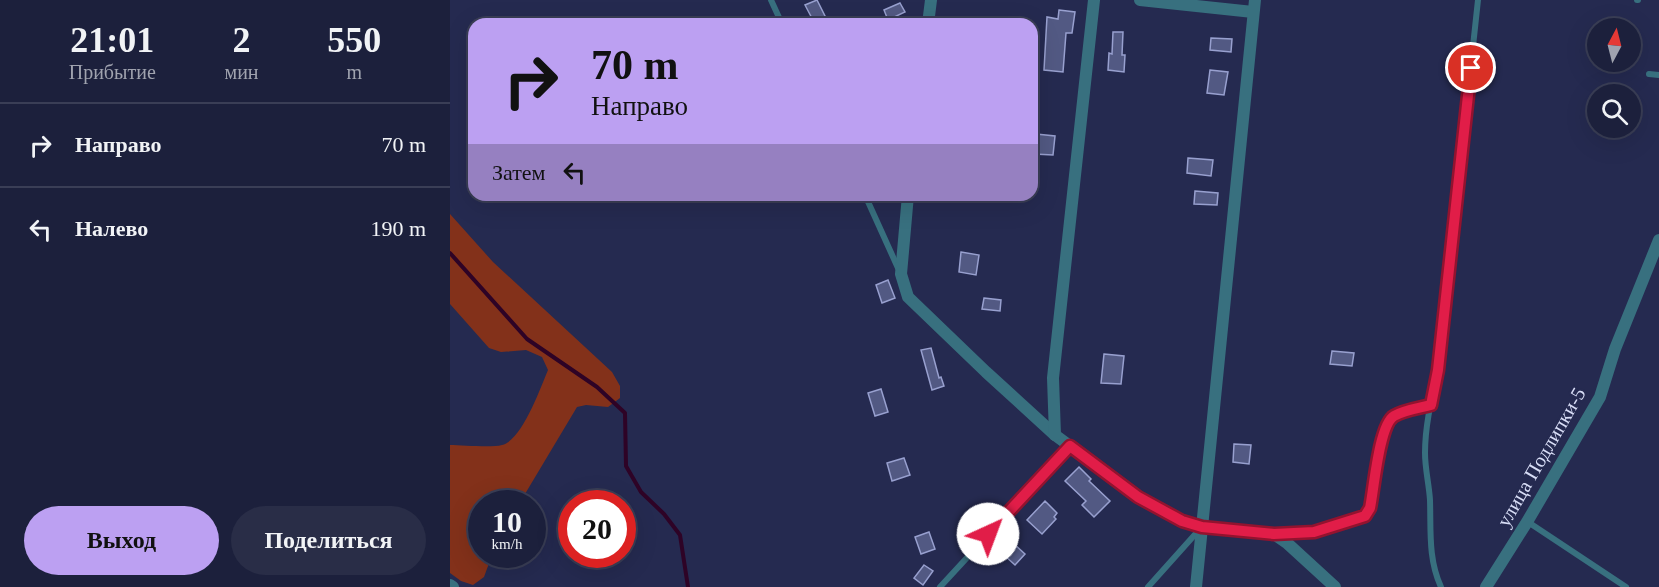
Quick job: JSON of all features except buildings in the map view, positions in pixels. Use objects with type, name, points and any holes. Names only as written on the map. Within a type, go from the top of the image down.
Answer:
[{"type":"street","points":[[929,18],[931,0]]},
{"type":"street","points":[[1055,435],[1053,378],[1094,0]]},
{"type":"street","points":[[1140,0],[1254,6],[1196,587]]},
{"type":"street","points":[[907,201],[901,274],[908,297],[1055,435],[1138,497],[1182,521],[1202,527],[1274,534],[1335,587]]},
{"type":"street","name":"улица Подлипки-5","points":[[1486,587],[1600,397],[1615,349],[1659,240]]},
{"type":"lane","points":[[771,0],[779,18]]},
{"type":"lane","points":[[1441,587],[1435,574],[1430,551],[1430,500],[1425,453],[1426,425],[1438,370],[1479,0]]},
{"type":"lane","points":[[1648,74],[1659,75]]},
{"type":"lane","points":[[867,201],[901,274]]},
{"type":"lane","points":[[1274,534],[1314,532],[1365,516],[1370,508],[1387,422],[1395,415],[1431,405]]},
{"type":"lane","points":[[940,587],[1070,446]]},
{"type":"lane","points":[[1527,522],[1626,587]]},
{"type":"lane","points":[[1148,587],[1202,527]]},
{"type":"shaded area","points":[[450,214],[493,262],[612,372],[620,386],[620,398],[608,407],[586,405],[577,407],[527,490],[468,490],[468,568],[487,568],[484,577],[473,585],[461,581],[450,573],[450,445],[491,446],[502,445],[509,441],[523,424],[548,370],[542,357],[526,350],[501,352],[489,348],[450,304]]},
{"type":"waterway","points":[[450,253],[527,339],[597,387],[625,413],[626,466],[641,492],[664,514],[680,535],[688,587]]},
{"type":"route","points":[[988,534],[1070,446],[1138,497],[1182,521],[1202,527],[1274,534],[1314,532],[1365,516],[1370,508],[1387,422],[1395,415],[1431,405],[1438,370],[1471,68]]}]
